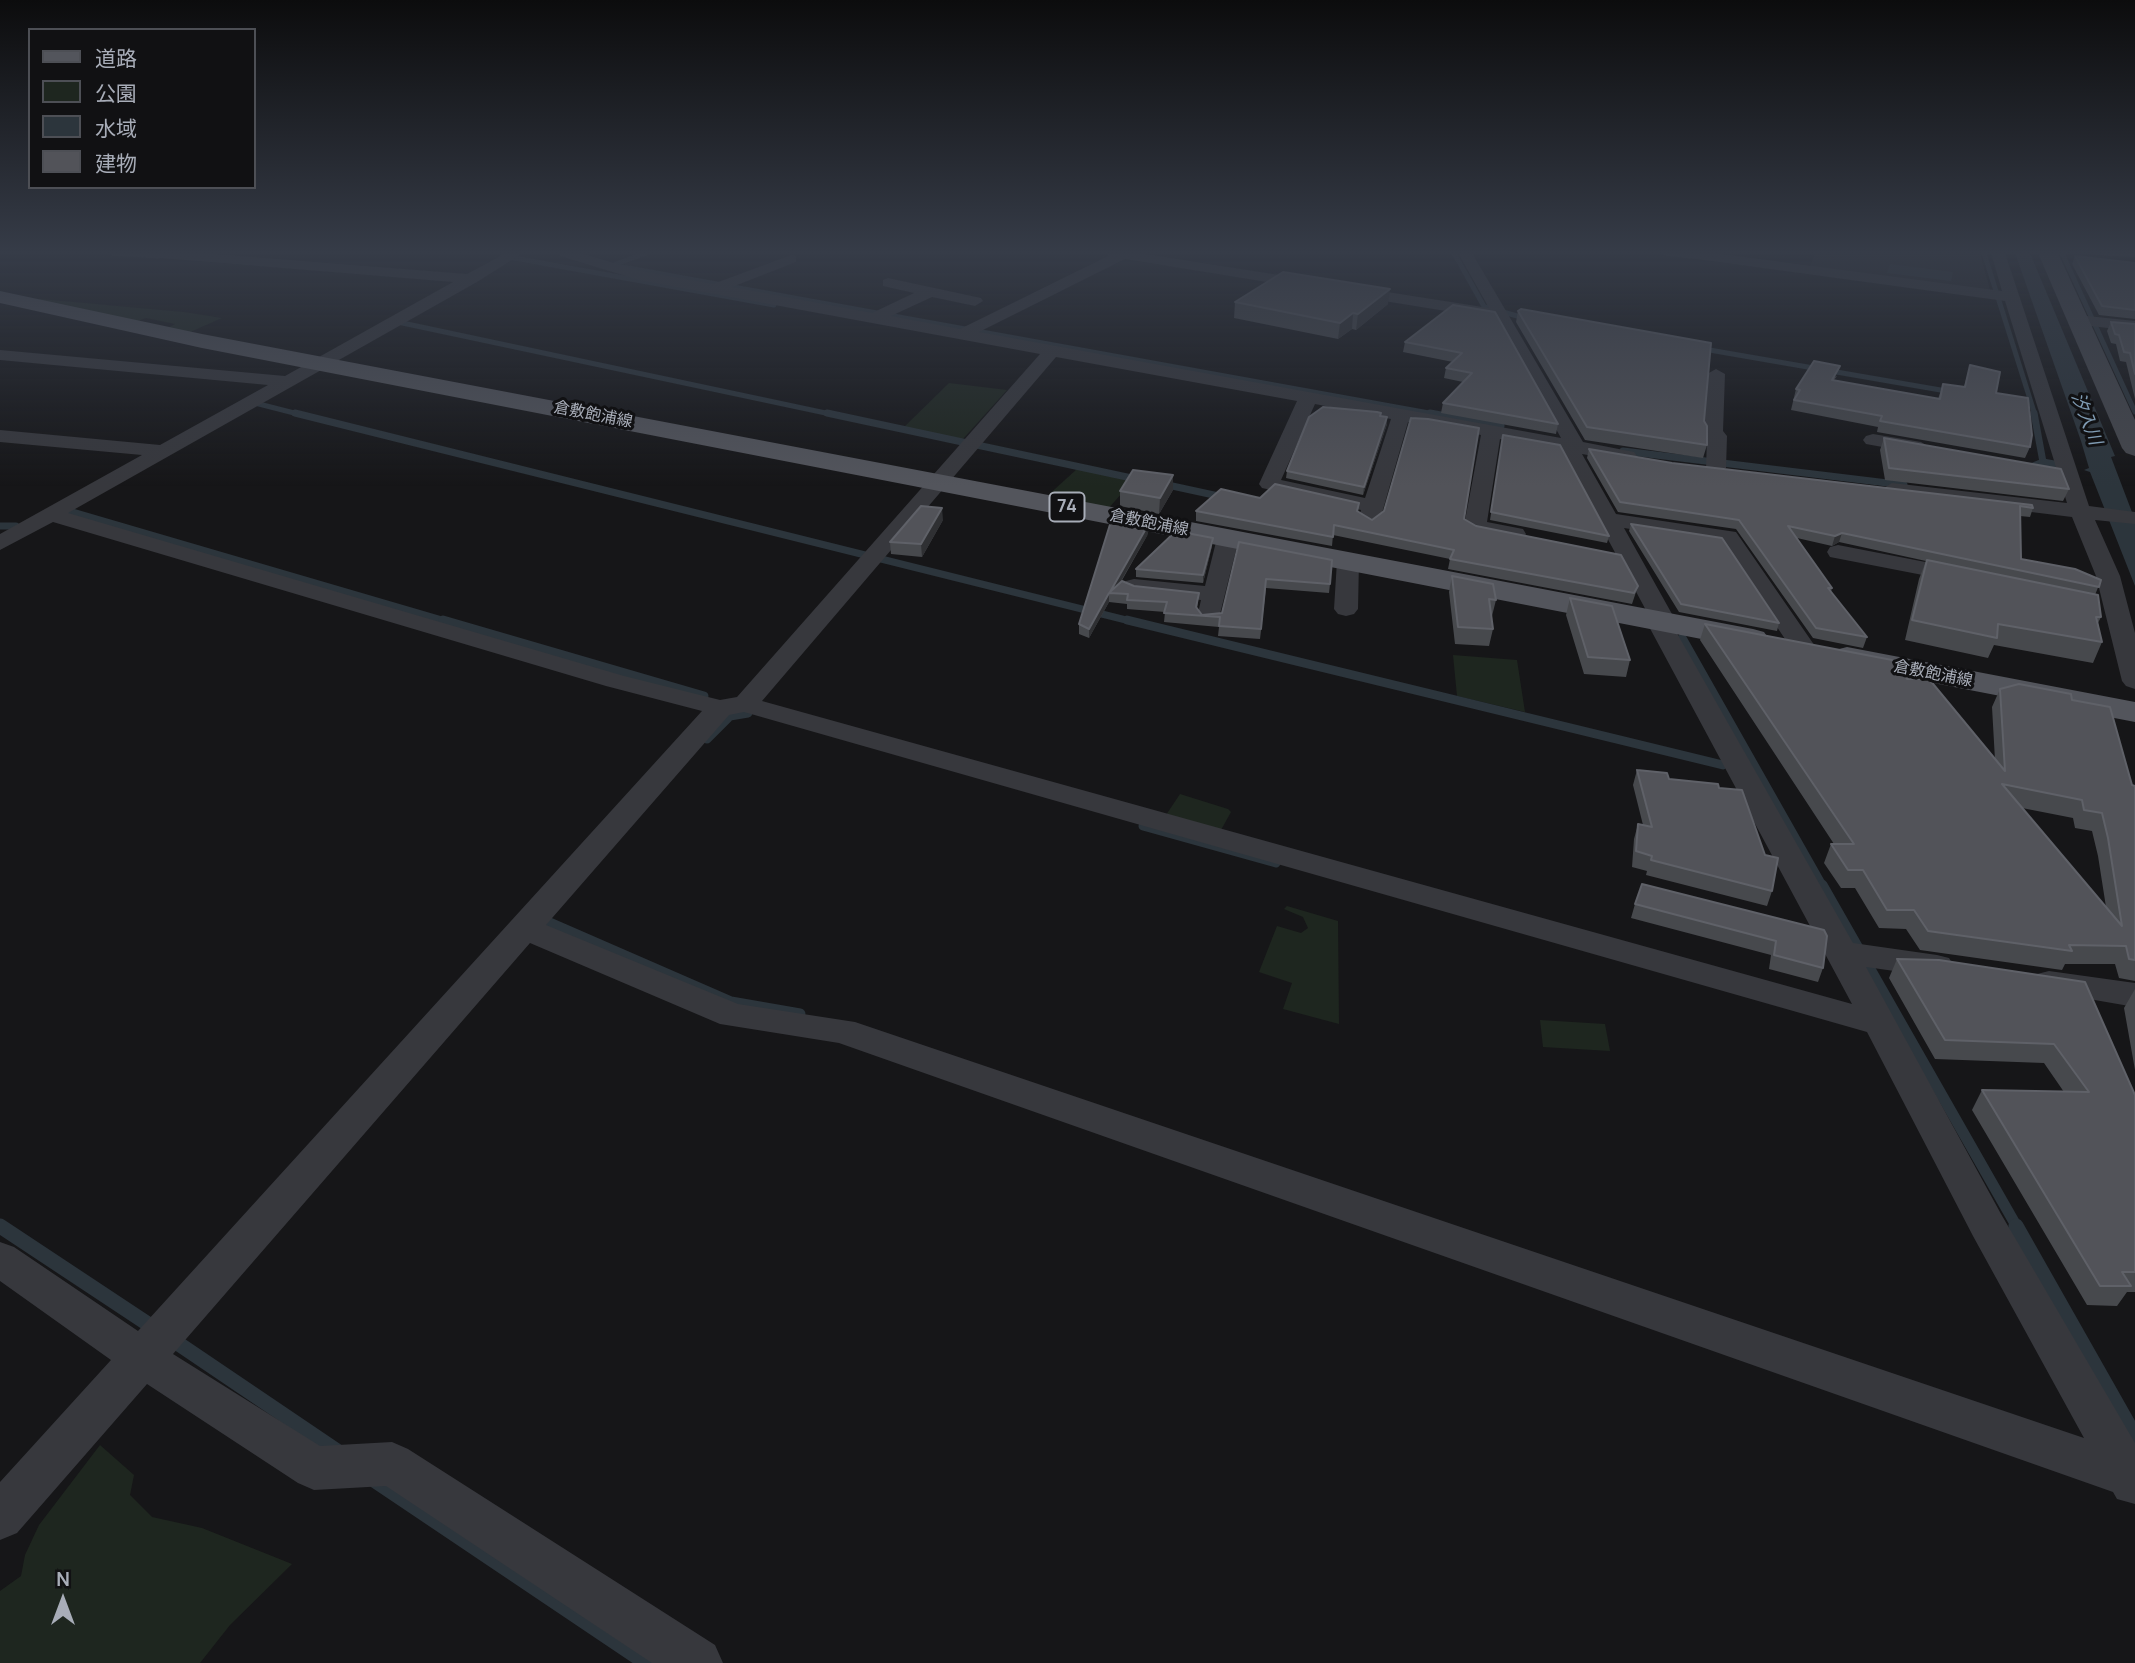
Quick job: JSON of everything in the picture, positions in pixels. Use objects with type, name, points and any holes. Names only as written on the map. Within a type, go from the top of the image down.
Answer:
[{"type":"main road","name":"倉敷飽浦線","points":[[155,331],[2135,712]]},
{"type":"main road","points":[[2092,331],[2135,448]]},
{"type":"street","points":[[7,535],[51,515],[279,381],[321,362],[377,331]]},
{"type":"street","points":[[969,331],[1050,353],[1491,434],[1643,458]]},
{"type":"street","points":[[1504,331],[1571,448],[1606,519],[1616,554],[1660,614],[1658,621],[1851,949],[1881,1024],[1987,1225],[2122,1463]]},
{"type":"street","points":[[2013,331],[2059,472],[2085,511],[2108,576],[2135,681]]},
{"type":"street","points":[[0,1517],[155,1339],[532,930],[732,706],[873,559],[1050,353]]},
{"type":"street","points":[[0,355],[279,381]]},
{"type":"street","points":[[1693,466],[1720,467],[1717,436],[1713,433],[1716,374]]},
{"type":"street","points":[[1306,400],[1269,484],[1371,513],[1401,418]]},
{"type":"street","points":[[1491,434],[1475,526],[1539,539]]},
{"type":"street","points":[[0,436],[163,451]]},
{"type":"street","points":[[1874,440],[1941,452]]},
{"type":"street","points":[[1865,486],[2135,518]]},
{"type":"street","points":[[51,515],[615,681],[732,706],[1881,1024]]},
{"type":"street","points":[[1606,519],[1728,537],[1804,649]]},
{"type":"street","points":[[1134,586],[1212,606],[1228,538]]},
{"type":"street","points":[[1838,552],[1938,571],[1982,584]]},
{"type":"street","points":[[1346,609],[1348,561]]},
{"type":"street","points":[[2090,606],[2117,611]]},
{"type":"street","points":[[1792,927],[1851,949],[1974,971]]},
{"type":"street","points":[[532,930],[732,1015],[843,1031],[2122,1463]]},
{"type":"street","points":[[2015,977],[2135,995]]},
{"type":"street","points":[[0,1259],[155,1339],[314,1468],[391,1464],[697,1663]]},
{"type":"green space","points":[[949,383],[1007,390],[962,440],[903,428]]},
{"type":"green space","points":[[1077,469],[1185,490],[1131,483],[1107,510],[1045,498]]},
{"type":"green space","points":[[1453,655],[1517,660],[1525,712],[1457,696]]},
{"type":"green space","points":[[1180,794],[1228,809],[1231,812],[1221,830],[1166,815]]},
{"type":"green space","points":[[1287,906],[1338,921],[1339,1024],[1283,1009],[1292,983],[1259,972],[1277,926],[1301,933],[1308,928],[1303,917],[1284,909]]},
{"type":"green space","points":[[1540,1020],[1605,1024],[1610,1051],[1543,1047]]},
{"type":"green space","points":[[100,1445],[134,1475],[130,1495],[152,1517],[202,1528],[292,1564],[230,1625],[200,1663],[0,1663],[0,1591],[21,1576],[25,1555],[39,1525]]},
{"type":"water","name":"汐入川","points":[[2042,331],[2062,331],[2115,456],[2111,457],[2135,520],[2135,586],[2090,472],[2084,470],[2089,468]]},
{"type":"building","points":[[1420,331],[1505,331],[1558,424],[1443,403],[1472,373],[1446,368],[1462,353],[1405,342]]},
{"type":"building","points":[[1530,331],[1642,331],[1711,343],[1704,421],[1707,426],[1707,445],[1587,427]]},
{"type":"building","points":[[2114,331],[2135,331],[2135,374],[2130,353],[2124,352],[2119,335]]},
{"type":"building","points":[[1814,361],[1840,366],[1832,380],[1940,399],[1943,384],[1965,387],[1970,365],[2000,372],[1996,393],[2028,398],[2032,435],[2030,447],[1880,421],[1882,416],[1794,400],[1800,390],[1796,389]]},
{"type":"building","points":[[1323,407],[1377,412],[1381,413],[1380,416],[1387,417],[1364,487],[1287,471],[1309,417]]},
{"type":"building","points":[[1411,418],[1479,428],[1464,519],[1476,526],[1621,555],[1638,586],[1634,593],[1450,559],[1454,550],[1334,525],[1333,537],[1196,511],[1221,489],[1260,498],[1275,484],[1359,503],[1357,511],[1372,520],[1384,511]]},
{"type":"building","points":[[1503,435],[1560,445],[1609,536],[1491,512]]},
{"type":"building","points":[[1884,438],[2061,469],[2069,489],[1889,468]]},
{"type":"building","points":[[1589,449],[1672,463],[2032,505],[2033,508],[2020,506],[2021,559],[2075,569],[2101,580],[2099,587],[1842,533],[1835,536],[1788,526],[1832,588],[1828,588],[1867,637],[1816,628],[1739,520],[1620,502]]},
{"type":"building","points":[[1133,470],[1173,475],[1160,498],[1120,491]]},
{"type":"building","points":[[921,506],[942,508],[921,544],[890,542]]},
{"type":"building","points":[[1112,518],[1148,525],[1110,592],[1122,581],[1134,586],[1199,593],[1196,607],[1202,615],[1222,613],[1239,542],[1332,560],[1330,584],[1266,579],[1261,629],[1219,626],[1220,617],[1164,613],[1167,602],[1127,600],[1128,594],[1109,593],[1089,629],[1079,624]]},
{"type":"building","points":[[1631,524],[1722,538],[1779,623],[1681,604]]},
{"type":"building","points":[[1176,531],[1213,538],[1203,575],[1136,569]]},
{"type":"building","points":[[1927,560],[2098,595],[2101,617],[2096,617],[2102,642],[1998,624],[1997,638],[1912,620]]},
{"type":"building","points":[[1452,576],[1493,584],[1496,600],[1489,599],[1493,629],[1458,627]]},
{"type":"building","points":[[1570,598],[1612,606],[1630,660],[1588,657]]},
{"type":"building","points":[[1705,624],[1892,660],[1907,679],[1929,679],[2005,771],[2000,689],[2019,684],[2071,694],[2072,700],[2110,707],[2132,785],[2135,786],[2135,960],[2129,959],[2126,946],[2069,945],[2072,951],[1928,931],[1914,910],[1887,910],[1863,870],[1848,870],[1831,844],[1854,844]],"holes":[[[2002,784],[2082,800],[2084,810],[2102,813],[2122,926]]]},
{"type":"building","points":[[1637,770],[1667,773],[1669,779],[1718,784],[1719,788],[1742,790],[1765,855],[1778,858],[1772,891],[1651,860],[1652,856],[1636,851],[1638,824],[1652,827]]},
{"type":"building","points":[[1642,884],[1824,930],[1827,936],[1823,968],[1774,955],[1776,941],[1635,904]]},
{"type":"building","points":[[1897,959],[1939,960],[2085,982],[2135,1095],[2135,1272],[2122,1272],[2131,1286],[2100,1286],[1982,1090],[2089,1092],[2054,1044],[1945,1040]]},
{"type":"waterway","points":[[438,331],[835,415]]},
{"type":"waterway","points":[[974,331],[1440,415]]},
{"type":"waterway","points":[[2008,331],[2035,415]]},
{"type":"waterway","points":[[2098,331],[2135,412]]},
{"type":"waterway","points":[[1698,348],[1952,392]]},
{"type":"waterway","points":[[255,403],[302,415]]},
{"type":"waterway","points":[[295,413],[1134,622]]},
{"type":"waterway","points":[[827,413],[967,443]]},
{"type":"waterway","points":[[1430,413],[1501,426]]},
{"type":"waterway","points":[[2034,413],[2043,462]]},
{"type":"waterway","points":[[977,445],[1141,480]]},
{"type":"waterway","points":[[1623,451],[1904,485]]},
{"type":"waterway","points":[[2026,469],[2043,462]]},
{"type":"waterway","points":[[2043,462],[2054,464]]},
{"type":"waterway","points":[[1163,484],[1223,497]]},
{"type":"waterway","points":[[66,510],[449,622]]},
{"type":"waterway","points":[[0,526],[16,526]]},
{"type":"waterway","points":[[443,620],[704,696]]},
{"type":"waterway","points":[[1127,620],[1723,765]]},
{"type":"waterway","points":[[1682,638],[1823,887]]},
{"type":"waterway","points":[[707,739],[730,716],[748,713]]},
{"type":"waterway","points":[[1143,826],[1276,863]]},
{"type":"waterway","points":[[1822,885],[2017,1227]]},
{"type":"waterway","points":[[545,921],[731,1002],[800,1014]]},
{"type":"waterway","points":[[0,1226],[154,1328]]},
{"type":"waterway","points":[[2016,1226],[2135,1436]]},
{"type":"waterway","points":[[170,1338],[340,1453]]},
{"type":"waterway","points":[[374,1480],[646,1663]]}]
